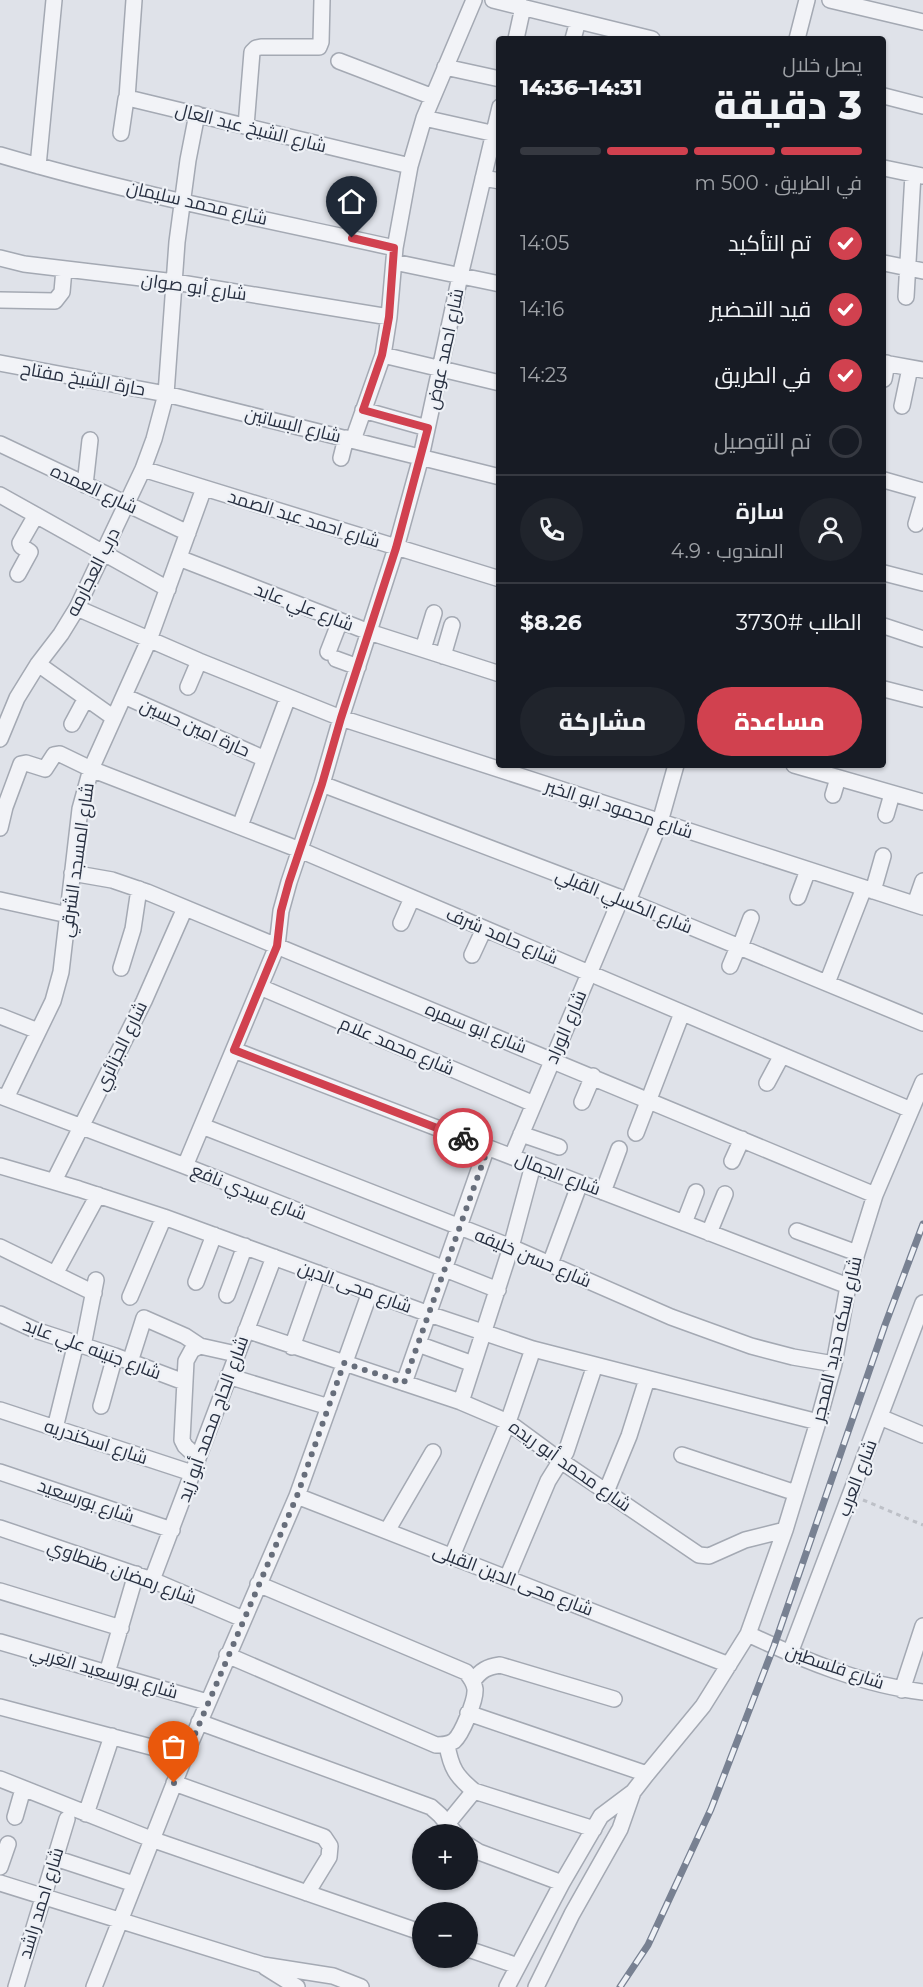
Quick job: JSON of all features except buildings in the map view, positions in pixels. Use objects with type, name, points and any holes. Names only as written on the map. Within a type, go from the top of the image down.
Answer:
[{"type":"street","points":[[38,166],[54,0]]},
{"type":"street","points":[[122,133],[127,98],[134,0]]},
{"type":"street","points":[[246,126],[252,52],[261,47],[319,47],[322,0]]},
{"type":"street","points":[[340,458],[363,410],[382,355],[389,317],[394,255],[410,166],[424,118],[474,0]]},
{"type":"street","points":[[493,0],[640,36]]},
{"type":"street","points":[[797,36],[807,0]]},
{"type":"street","points":[[830,0],[923,22]]},
{"type":"street","points":[[518,36],[523,7]]},
{"type":"street","points":[[574,36],[578,21]]},
{"type":"street","points":[[339,61],[433,97]]},
{"type":"street","points":[[445,68],[496,79]]},
{"type":"street","points":[[886,97],[923,106]]},
{"type":"street","name":"شارع الشيخ عبد العال","points":[[127,98],[410,166]]},
{"type":"street","name":"درب العجارمه","points":[[0,739],[17,698],[38,663],[61,634],[77,608],[143,470],[154,439],[165,394],[182,201],[197,114]]},
{"type":"street","points":[[424,118],[496,134]]},
{"type":"street","name":"شارع احمد عوض","points":[[185,1166],[277,946],[285,895],[396,548],[421,457],[460,276],[496,134]]},
{"type":"street","name":"شارع محمد سليمان","points":[[0,155],[394,255],[460,276],[496,283]]},
{"type":"street","points":[[886,168],[918,176],[916,270],[906,297]]},
{"type":"street","points":[[483,178],[496,181]]},
{"type":"street","name":"شارع أبو صوان","points":[[0,258],[64,270],[175,282],[389,317]]},
{"type":"street","points":[[886,263],[916,270]]},
{"type":"street","points":[[0,300],[55,301],[62,292],[64,270]]},
{"type":"street","points":[[382,355],[496,382]]},
{"type":"street","name":"حارة الشيخ مفتاح","points":[[0,363],[165,394]]},
{"type":"street","points":[[886,363],[916,369],[902,406]]},
{"type":"street","name":"شارع البساتين","points":[[165,394],[496,476]]},
{"type":"street","points":[[363,410],[428,428]]},
{"type":"street","points":[[85,485],[90,440]]},
{"type":"street","name":"شارع العمده","points":[[0,444],[188,533]]},
{"type":"street","name":"شارع احمد عبد الصمد","points":[[143,470],[496,578]]},
{"type":"street","points":[[886,481],[923,491]]},
{"type":"street","name":"شارع المسجد الشرقي","points":[[3,1097],[38,1031],[55,993],[61,972],[80,809],[91,768],[149,640],[204,488]]},
{"type":"street","points":[[0,495],[168,589]]},
{"type":"street","points":[[916,524],[923,500]]},
{"type":"street","points":[[18,574],[30,552],[20,543],[36,515]]},
{"type":"street","name":"شارع علي عابد","points":[[179,558],[369,632],[496,673]]},
{"type":"street","points":[[886,574],[923,583]]},
{"type":"street","name":"شارع محمود ابو الخير","points":[[77,608],[199,661],[341,718],[919,905]]},
{"type":"street","points":[[423,649],[434,613]]},
{"type":"street","points":[[340,621],[332,656],[358,667]]},
{"type":"street","points":[[443,656],[452,624]]},
{"type":"street","points":[[886,627],[923,639]]},
{"type":"street","points":[[188,687],[199,661]]},
{"type":"street","points":[[38,663],[114,718]]},
{"type":"street","points":[[886,690],[923,699]]},
{"type":"street","name":"حارة امين حسين","points":[[124,696],[265,759]]},
{"type":"street","name":"حارة امين حسين","points":[[240,826],[288,697]]},
{"type":"street","points":[[72,724],[86,698]]},
{"type":"street","name":"شارع حامد شرف","points":[[6,784],[21,764],[45,769],[56,753],[300,850],[589,973],[682,1013],[710,1033],[782,1055],[911,1110]]},
{"type":"street","name":"شارع الوراد","points":[[512,1156],[589,973],[660,822],[675,768]]},
{"type":"street","points":[[810,768],[831,772],[892,794],[923,802]]},
{"type":"street","points":[[831,772],[833,795]]},
{"type":"street","points":[[0,828],[6,784]]},
{"type":"street","name":"شارع الكسلي القبلي","points":[[322,784],[624,900],[923,1023]]},
{"type":"street","points":[[886,815],[892,794]]},
{"type":"street","points":[[827,983],[883,856]]},
{"type":"street","points":[[798,897],[808,870]]},
{"type":"street","name":"شارع ابو سمره","points":[[72,873],[111,880],[139,889],[553,1059],[875,1195]]},
{"type":"street","points":[[919,905],[923,881]]},
{"type":"street","points":[[121,968],[133,929],[139,889]]},
{"type":"street","points":[[401,923],[412,898]]},
{"type":"street","points":[[0,900],[68,915]]},
{"type":"street","name":"شارع الجزائري","points":[[54,1181],[144,1001],[185,908]]},
{"type":"street","points":[[730,966],[751,918]]},
{"type":"street","points":[[472,955],[484,929]]},
{"type":"street","name":"شارع محمد علام","points":[[260,987],[534,1104]]},
{"type":"street","points":[[636,1133],[682,1013]]},
{"type":"street","points":[[0,1016],[38,1031]]},
{"type":"street","name":"شارع الجمال","points":[[234,1050],[848,1286]]},
{"type":"street","points":[[767,1083],[782,1055]]},
{"type":"street","points":[[582,1102],[593,1076]]},
{"type":"street","name":"شارع سكه حديد المحجر","points":[[633,1792],[703,1706],[748,1634],[785,1530],[818,1422],[834,1364],[856,1253],[875,1195],[923,1082]]},
{"type":"street","name":"شارع سيدي نافع","points":[[3,1097],[185,1166],[498,1290]]},
{"type":"street","name":"شارع حسن خليفه","points":[[202,1126],[511,1247],[671,1317],[751,1346],[793,1357],[834,1364]]},
{"type":"street","points":[[520,1134],[558,1147]]},
{"type":"street","points":[[732,1161],[742,1139]]},
{"type":"street","points":[[404,1383],[488,1148]]},
{"type":"street","points":[[603,1192],[619,1149]]},
{"type":"street","points":[[460,1402],[498,1290],[533,1165]]},
{"type":"street","name":"شارع محى الدين","points":[[0,1167],[54,1181],[164,1217],[429,1314],[533,1349],[818,1422]]},
{"type":"street","points":[[550,1264],[580,1183]]},
{"type":"street","points":[[684,1223],[696,1192]]},
{"type":"street","points":[[709,1233],[724,1194]]},
{"type":"street","points":[[56,1274],[98,1196]]},
{"type":"street","points":[[130,1297],[164,1217]]},
{"type":"street","points":[[798,1231],[856,1253]]},
{"type":"street","points":[[196,1282],[214,1235]]},
{"type":"street","points":[[227,1295],[244,1246]]},
{"type":"street","points":[[0,1247],[56,1274],[95,1286],[55,1428]]},
{"type":"street","name":"شارع الحاج محمد أبو زيد","points":[[152,1580],[274,1257]]},
{"type":"street","points":[[292,1347],[318,1273]]},
{"type":"street","points":[[94,1987],[207,1702],[297,1496],[370,1292]]},
{"type":"street","name":"شارع العرب","points":[[790,1653],[923,1303]]},
{"type":"street","points":[[130,1362],[146,1311],[200,1346],[237,1354]]},
{"type":"street","name":"شارع جنينه علي عابد","points":[[0,1316],[184,1382]]},
{"type":"street","name":"شارع محمد أبو ريده","points":[[246,1330],[460,1402],[508,1422],[699,1555],[709,1556],[745,1540],[785,1530]]},
{"type":"street","points":[[418,1344],[473,1364]]},
{"type":"street","points":[[198,1458],[182,1440],[186,1361],[192,1350],[200,1346]]},
{"type":"street","points":[[452,1556],[508,1422],[533,1349]]},
{"type":"street","points":[[101,1406],[115,1356]]},
{"type":"street","points":[[507,1578],[548,1481],[570,1442],[595,1365]]},
{"type":"street","points":[[228,1376],[329,1407]]},
{"type":"street","points":[[606,1492],[629,1436],[647,1379]]},
{"type":"street","name":"شارع اسكندريه","points":[[0,1410],[192,1473]]},
{"type":"street","points":[[880,1417],[923,1435]]},
{"type":"street","points":[[387,1531],[433,1452]]},
{"type":"street","points":[[682,1455],[796,1493]]},
{"type":"street","name":"شارع بورسعيد","points":[[0,1472],[172,1530]]},
{"type":"street","name":"شارع محى الدين القبلى","points":[[297,1496],[729,1665]]},
{"type":"street","name":"شارع رمضان طنطاوي","points":[[0,1528],[152,1580],[243,1620]]},
{"type":"street","points":[[107,1673],[136,1574]]},
{"type":"street","points":[[227,1655],[436,1745],[447,1745],[455,1740],[461,1731],[476,1691],[473,1681],[466,1672],[258,1584]]},
{"type":"street","points":[[0,1591],[121,1628]]},
{"type":"street","points":[[902,1690],[923,1626]]},
{"type":"street","name":"شارع فلسطين","points":[[748,1634],[828,1667],[902,1690],[923,1692]]},
{"type":"street","name":"شارع بورسعيد الغربي","points":[[0,1642],[207,1702]]},
{"type":"street","points":[[473,1681],[489,1666],[500,1665],[614,1699]]},
{"type":"street","points":[[0,1707],[185,1756]]},
{"type":"street","points":[[468,1713],[647,1774]]},
{"type":"street","points":[[199,1722],[430,1807],[447,1824]]},
{"type":"street","points":[[86,1814],[112,1736]]},
{"type":"street","points":[[447,1745],[450,1763],[459,1779],[474,1791],[594,1828]]},
{"type":"street","points":[[0,1779],[151,1839],[412,1929]]},
{"type":"street","points":[[174,1783],[324,1837],[330,1846],[329,1857],[307,1893]]},
{"type":"street","points":[[15,1817],[23,1789]]},
{"type":"street","points":[[454,1824],[474,1791]]},
{"type":"street","points":[[507,1987],[562,1883],[601,1816],[633,1792]]},
{"type":"street","points":[[536,1987],[572,1914],[620,1828],[633,1792]]},
{"type":"street","name":"شارع احمد راشد","points":[[16,1987],[67,1819]]},
{"type":"street","points":[[0,1867],[8,1844]]},
{"type":"street","points":[[478,1851],[562,1883]]},
{"type":"street","points":[[55,1858],[134,1884]]},
{"type":"street","points":[[0,1883],[263,1965],[333,1976],[361,1987]]},
{"type":"street","points":[[478,1952],[518,1966]]},
{"type":"street","points":[[263,1965],[297,1987]]},
{"type":"path","points":[[850,1495],[923,1525]]},
{"type":"railway","points":[[620,1987],[648,1945],[711,1809],[774,1646],[885,1325],[923,1224]]},
{"type":"way so far","points":[[174,1783],[297,1496],[344,1363],[404,1383],[488,1148],[463,1138]]},
{"type":"route","points":[[352,238],[394,248],[389,317],[382,355],[363,410],[428,428],[396,548],[289,882],[281,911],[277,946],[234,1050],[463,1138]]}]
